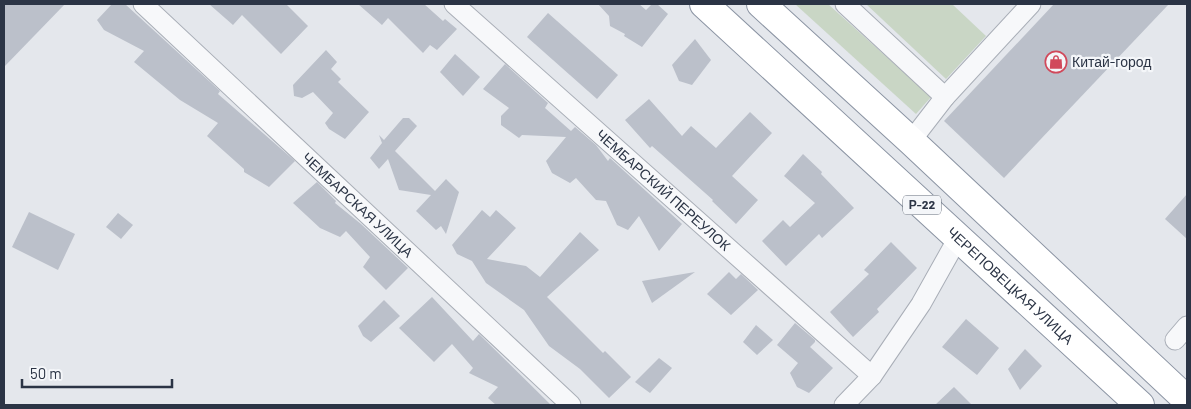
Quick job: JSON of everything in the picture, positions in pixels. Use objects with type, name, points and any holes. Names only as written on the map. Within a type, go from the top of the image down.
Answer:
[{"type":"highway","name":"ЧЕРЕПОВЕЦКАЯ УЛИЦА","points":[[704,4],[958,238],[1126,401]]},
{"type":"highway","name":"Р-22","points":[[761,4],[911,141],[1187,400]]},
{"type":"street","name":"ЧЕМБАРСКАЯ УЛИЦА","points":[[143,4],[572,405]]},
{"type":"street","name":"ЧЕМБАРСКИЙ ПЕРЕУЛОК","points":[[454,4],[872,376]]},
{"type":"street","points":[[845,4],[945,97]]},
{"type":"street","points":[[911,141],[945,97],[1031,4]]},
{"type":"street","points":[[844,405],[872,376],[921,304],[958,238]]},
{"type":"street","points":[[1175,340],[1187,326]]},
{"type":"green space","points":[[795,4],[828,4],[931,97],[916,114]]},
{"type":"green space","points":[[866,4],[952,4],[986,36],[946,79]]},
{"type":"building","points":[[4,4],[65,4],[4,67]]},
{"type":"building","points":[[112,4],[125,4],[220,91],[218,94],[295,161],[269,187],[244,172],[244,169],[207,136],[218,123],[180,100],[134,62],[144,51],[104,30],[97,20]]},
{"type":"building","points":[[209,4],[286,4],[308,26],[281,54],[242,15],[233,25]]},
{"type":"building","points":[[358,4],[424,4],[443,21],[445,19],[457,29],[437,50],[430,45],[423,53],[388,18],[382,25]]},
{"type":"building","points":[[598,4],[639,4],[646,10],[652,4],[657,4],[668,14],[642,47],[624,36],[625,34],[610,26],[609,16]]},
{"type":"building","name":"Китай-город","points":[[1054,4],[1169,4],[1004,178],[944,121]]},
{"type":"building","points":[[548,13],[618,75],[597,99],[527,37]]},
{"type":"building","points":[[695,39],[711,60],[692,85],[679,81],[672,65]]},
{"type":"building","points":[[326,50],[337,62],[331,69],[341,79],[338,82],[369,112],[345,139],[329,129],[325,123],[333,113],[313,92],[302,98],[294,96],[293,85]]},
{"type":"building","points":[[455,54],[480,77],[463,96],[440,72]]},
{"type":"building","points":[[505,64],[548,103],[545,108],[571,131],[575,127],[596,145],[608,161],[610,158],[682,224],[659,251],[639,216],[628,230],[617,225],[606,201],[596,200],[576,178],[570,183],[552,173],[546,161],[566,137],[522,135],[519,138],[501,125],[501,116],[509,108],[483,89]]},
{"type":"building","points":[[649,99],[682,136],[691,126],[716,148],[750,112],[772,133],[732,176],[758,200],[736,224],[713,200],[652,146],[650,148],[625,120]]},
{"type":"building","points":[[403,118],[409,118],[417,126],[395,151],[435,191],[446,179],[459,192],[446,234],[441,226],[436,230],[416,211],[431,195],[399,190],[388,159],[379,169],[370,158],[382,143],[379,135],[384,140]]},
{"type":"building","points":[[803,154],[854,208],[822,238],[819,234],[786,266],[762,241],[783,220],[790,227],[815,203],[784,176]]},
{"type":"building","points":[[317,182],[336,201],[335,203],[361,224],[408,268],[386,290],[363,267],[370,257],[346,231],[340,237],[320,228],[293,203]]},
{"type":"building","points":[[1187,194],[1187,239],[1165,219]]},
{"type":"building","points":[[482,210],[490,217],[496,210],[516,228],[487,259],[526,266],[540,277],[580,232],[599,250],[547,297],[603,353],[605,351],[631,377],[609,398],[580,369],[549,346],[524,310],[486,283],[472,261],[457,254],[452,245]]},
{"type":"building","points":[[29,212],[75,234],[58,270],[12,247]]},
{"type":"building","points":[[118,213],[133,225],[121,239],[106,227]]},
{"type":"building","points":[[891,242],[917,268],[877,309],[879,312],[853,337],[830,312],[869,274],[864,270]]},
{"type":"building","points":[[695,272],[652,303],[642,281]]},
{"type":"building","points":[[729,272],[736,279],[741,274],[758,290],[731,315],[707,294]]},
{"type":"building","points":[[432,297],[473,341],[479,334],[551,405],[496,405],[488,398],[498,387],[469,373],[473,368],[452,344],[434,362],[399,328]]},
{"type":"building","points":[[384,300],[400,316],[371,342],[363,336],[358,326]]},
{"type":"building","points":[[966,319],[999,348],[977,375],[942,347]]},
{"type":"building","points":[[795,323],[815,340],[810,347],[833,368],[809,393],[797,387],[790,373],[798,363],[777,345]]},
{"type":"building","points":[[756,325],[773,340],[757,355],[743,342]]},
{"type":"building","points":[[1025,349],[1042,366],[1020,390],[1008,369]]},
{"type":"building","points":[[659,358],[672,368],[650,393],[635,382]]},
{"type":"building","points":[[954,387],[972,405],[935,405]]},
{"type":"place","name":"Китай-город","points":[[1056,62]]}]
